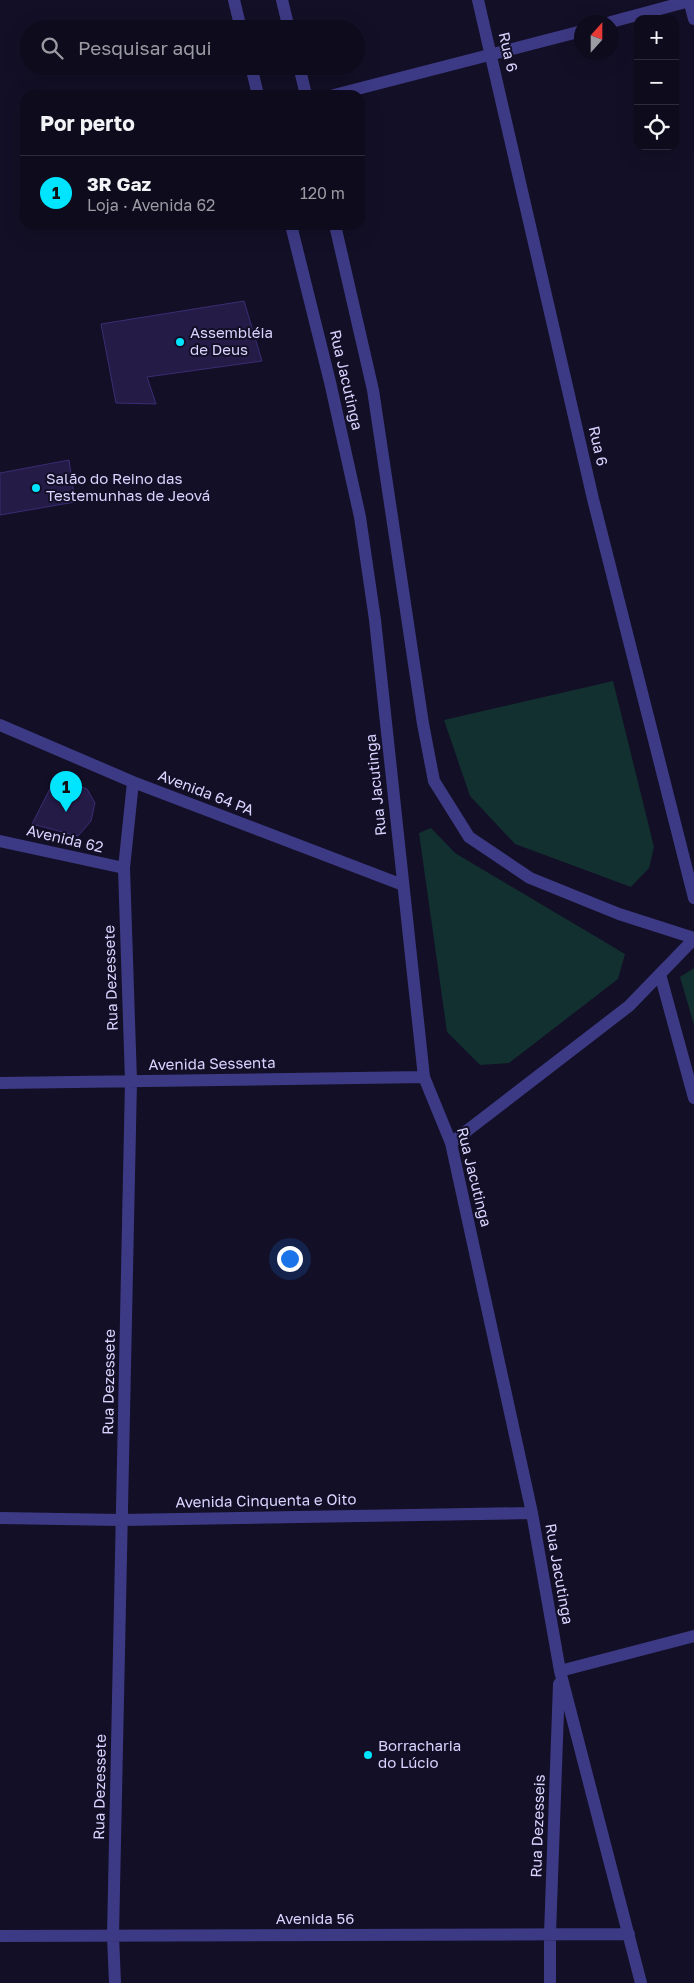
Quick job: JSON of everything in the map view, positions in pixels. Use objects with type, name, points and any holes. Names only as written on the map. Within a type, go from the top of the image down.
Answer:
[{"type":"street","points":[[234,0],[240,20]]},
{"type":"street","points":[[282,0],[287,20]]},
{"type":"street","name":"Rua 6","points":[[478,0],[593,498],[694,898]]},
{"type":"street","points":[[619,20],[690,0],[694,19]]},
{"type":"street","points":[[354,90],[574,33]]},
{"type":"street","points":[[253,75],[257,90]]},
{"type":"street","points":[[301,75],[305,90]]},
{"type":"street","name":"Rua Jacutinga","points":[[292,230],[330,382],[360,518],[375,620],[424,1077],[451,1143],[532,1513],[560,1671],[641,1983]]},
{"type":"street","points":[[337,230],[372,390],[423,724],[434,781],[470,837],[530,878],[620,914],[694,938],[629,1006],[451,1143]]},
{"type":"street","name":"Avenida 64 PA","points":[[0,726],[133,782],[403,885]]},
{"type":"street","name":"Rua Dezessete","points":[[115,1983],[114,1936],[131,1081],[124,868],[133,782]]},
{"type":"street","name":"Avenida 62","points":[[0,841],[124,868]]},
{"type":"street","points":[[660,974],[694,1098]]},
{"type":"street","name":"Avenida Sessenta","points":[[0,1082],[424,1077]]},
{"type":"street","name":"Avenida Cinquenta e Oito","points":[[0,1518],[122,1520],[532,1513]]},
{"type":"street","points":[[560,1671],[694,1636]]},
{"type":"street","name":"Rua Dezesseis","points":[[550,1983],[550,1934],[560,1671]]},
{"type":"street","name":"Avenida 56","points":[[0,1936],[629,1934]]},
{"type":"green space","points":[[613,681],[654,847],[649,868],[631,887],[515,844],[470,796],[444,720]]},
{"type":"green space","points":[[431,828],[455,853],[625,954],[618,979],[509,1063],[480,1065],[447,1032],[419,833]]},
{"type":"green space","points":[[694,968],[694,1025],[680,977]]},
{"type":"building","name":"Assembléia de Deus","points":[[244,301],[262,361],[147,377],[156,404],[116,403],[101,324]]},
{"type":"building","name":"Salão do Reino das Testemunhas de Jeová","points":[[69,460],[75,502],[0,515],[0,473]]},
{"type":"building","points":[[56,777],[87,789],[95,803],[91,821],[78,836],[32,824]]},
{"type":"place","name":"Assembléia de Deus","points":[[180,342]]},
{"type":"place","name":"Salão do Reino das Testemunhas de Jeová","points":[[36,488]]},
{"type":"place","name":"3R Gaz","points":[[66,812]]},
{"type":"place","name":"Borracharia do Lúcio","points":[[368,1755]]}]
